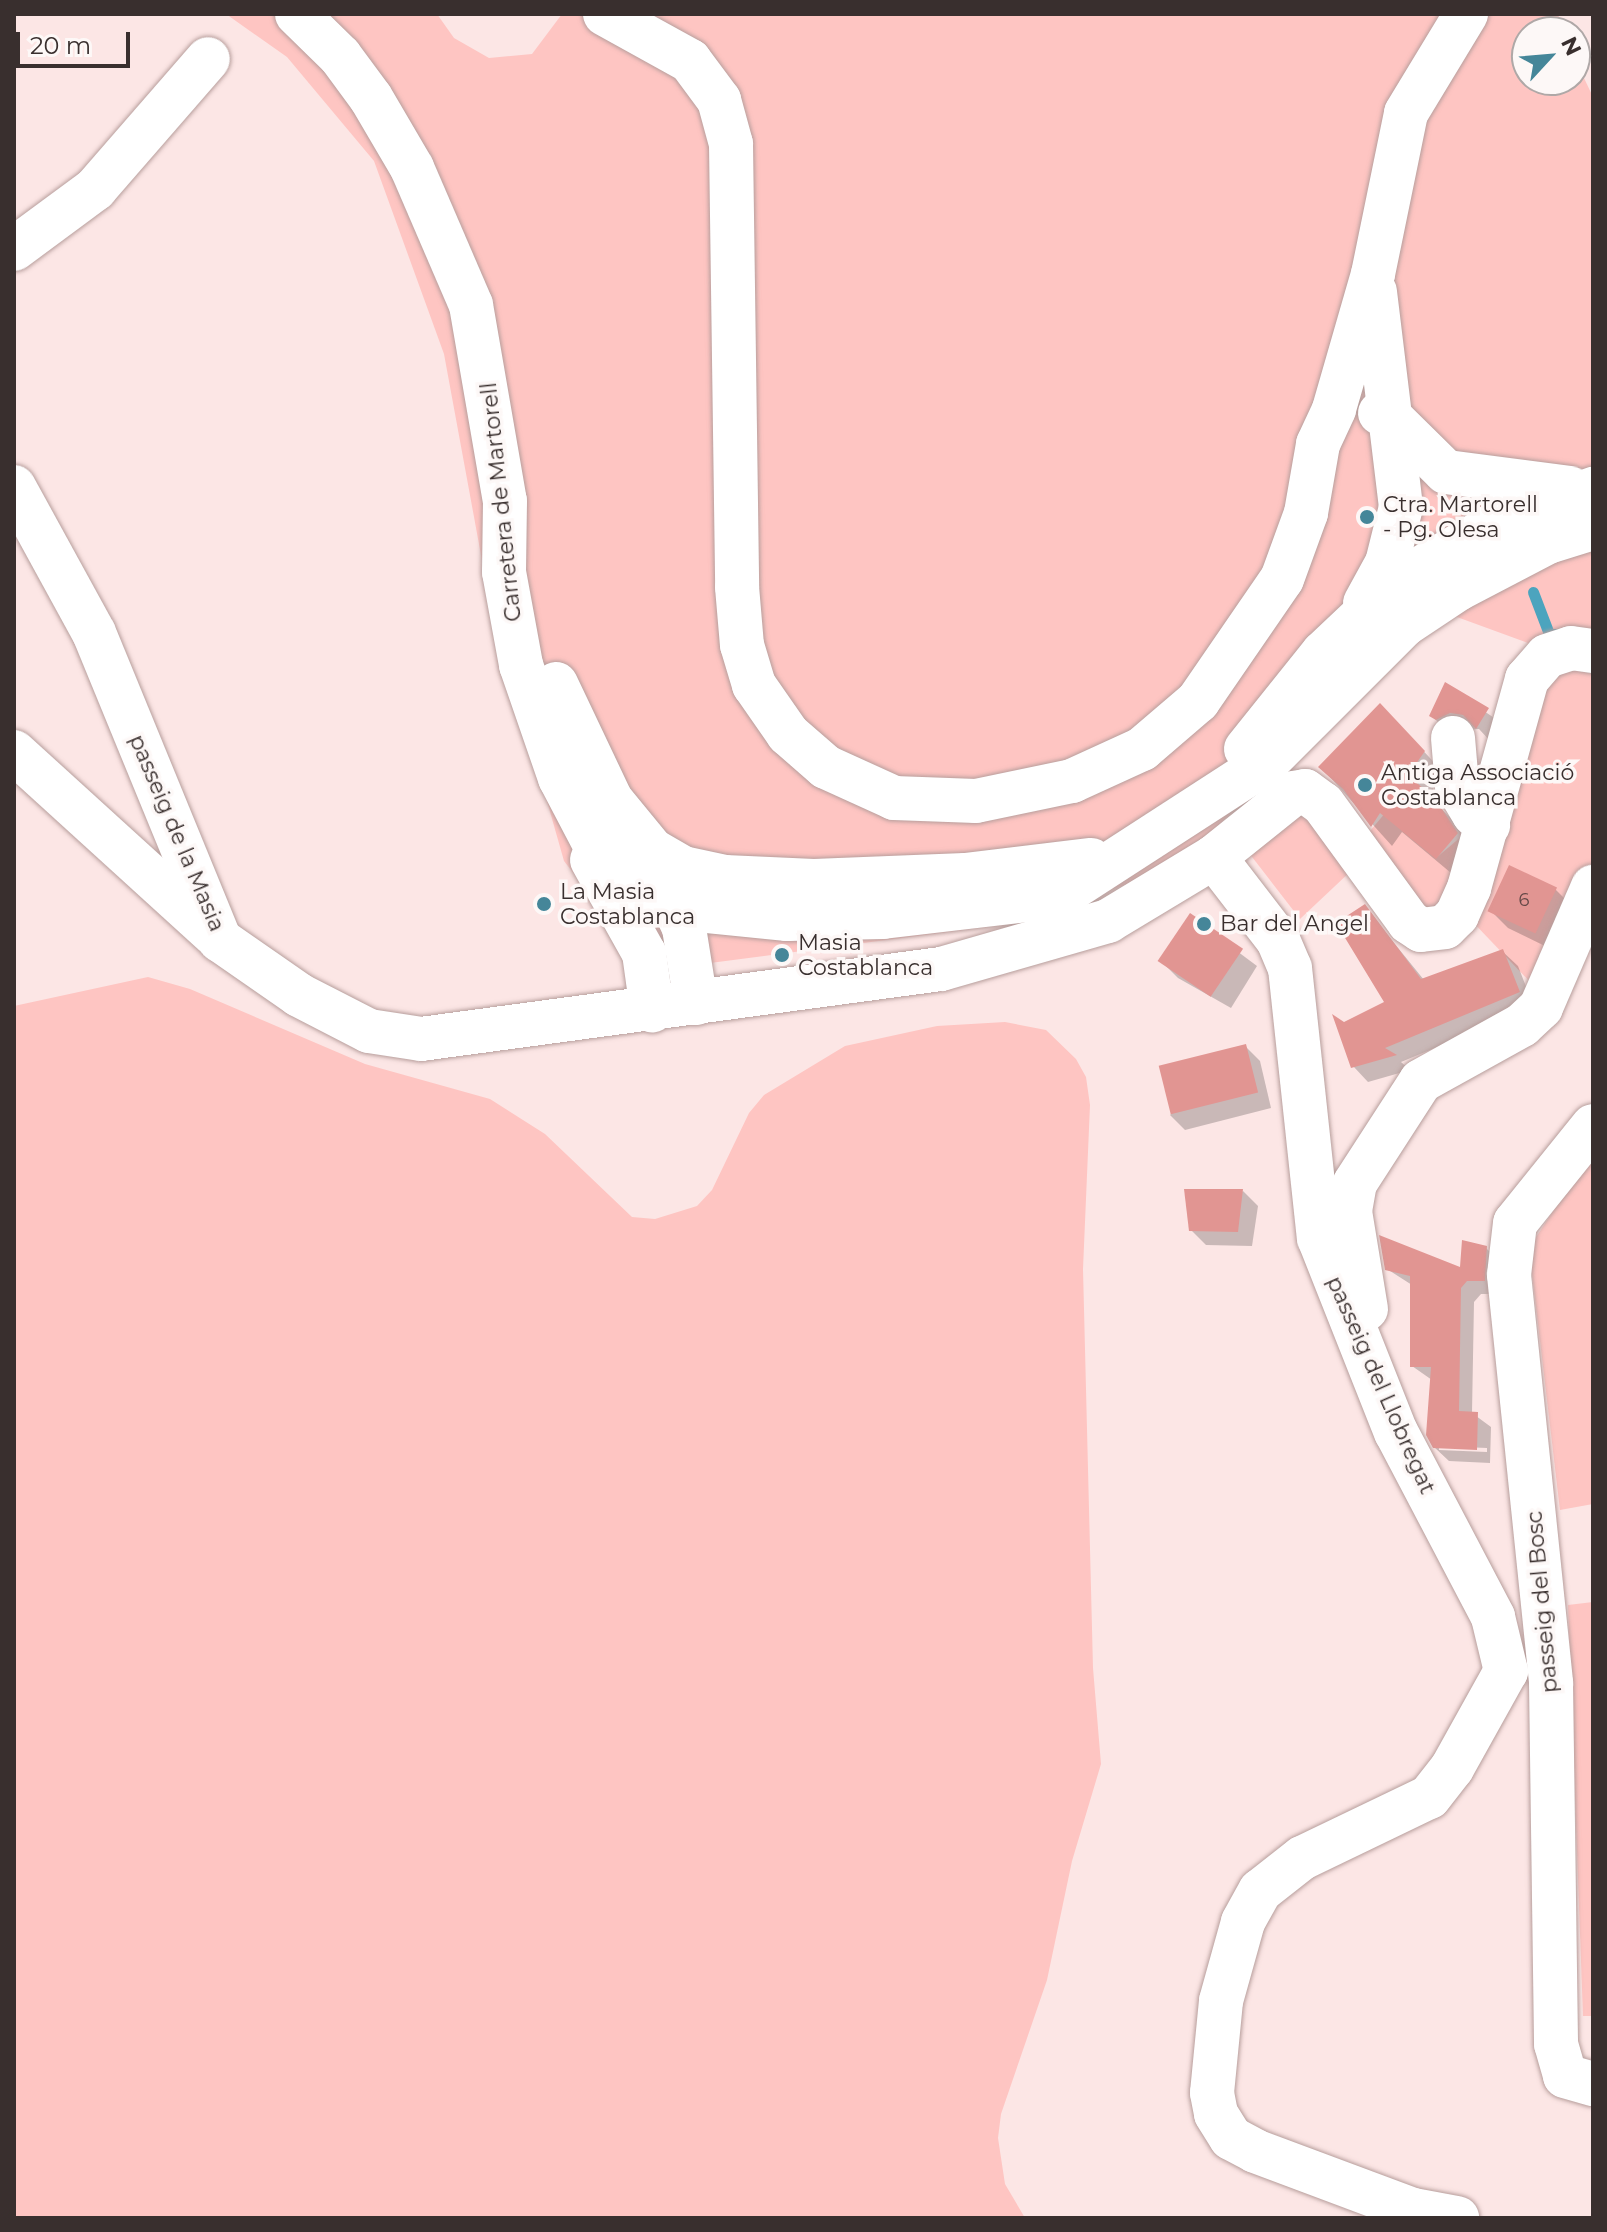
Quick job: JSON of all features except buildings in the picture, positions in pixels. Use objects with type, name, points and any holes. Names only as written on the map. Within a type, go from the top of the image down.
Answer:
[{"type":"main road","name":"Carretera de Martorell","points":[[297,14],[340,56],[371,98],[447,241],[485,365],[505,501],[504,572],[521,665],[575,813],[617,871],[678,908],[787,919],[961,911],[1071,889],[1266,763],[1404,625],[1458,589],[1548,542],[1592,502]]},
{"type":"main road","points":[[605,14],[690,61],[713,90],[731,144],[742,645],[754,685],[788,734],[855,784],[894,798],[976,801],[1072,781],[1117,762],[1167,731],[1220,672],[1282,579],[1306,513],[1318,444],[1334,409],[1373,274],[1406,113],[1466,14]]},
{"type":"main road","points":[[14,249],[95,189],[208,59]]},
{"type":"main road","points":[[1355,619],[1387,563],[1401,507],[1373,274]]},
{"type":"main road","points":[[1334,409],[1389,416],[1446,472],[1592,502]]},
{"type":"main road","points":[[1404,625],[1456,545],[1446,472]]},
{"type":"main road","name":"passeig de la Masia","points":[[14,487],[94,633],[220,940],[299,995],[369,1031],[421,1039],[652,1010]]},
{"type":"main road","points":[[505,501],[557,689],[578,741],[678,908],[696,1003]]},
{"type":"main road","points":[[1213,797],[1287,694],[1355,619],[1398,582],[1456,545],[1521,513],[1592,502]]},
{"type":"main road","points":[[1401,507],[1456,545],[1479,550],[1548,542]]},
{"type":"main road","points":[[575,813],[599,876],[644,953],[652,1010],[941,969],[1030,947],[1108,921],[1214,857],[1294,793],[1314,794],[1409,922],[1435,931],[1457,915],[1488,825],[1533,667],[1571,648],[1593,651]]},
{"type":"main road","points":[[1453,738],[1457,786],[1474,814],[1488,825]]},
{"type":"main road","points":[[14,752],[220,940]]},
{"type":"main road","points":[[628,823],[652,850],[683,868],[725,877],[814,881],[965,875],[1128,855]]},
{"type":"main road","name":"passeig del Llobregat","points":[[1214,857],[1278,940],[1290,968],[1319,1238],[1380,1391],[1493,1617],[1506,1671]]},
{"type":"main road","points":[[644,953],[651,934],[678,908],[706,896],[814,881]]},
{"type":"main road","points":[[1380,1391],[1352,1236],[1355,1183],[1421,1081],[1522,1025],[1541,1007],[1593,887]]},
{"type":"main road","name":"passeig del Bosc","points":[[1593,1126],[1515,1223],[1509,1275],[1551,1683],[1556,2044],[1565,2076],[1593,2084]]},
{"type":"main road","points":[[1457,2218],[1413,2210],[1255,2151],[1231,2138],[1216,2114],[1212,2093],[1221,2001],[1243,1922],[1260,1891],[1291,1864],[1429,1797],[1452,1768],[1506,1671],[1551,1683]]},
{"type":"shaded area","points":[[226,14],[437,14],[454,38],[489,58],[532,54],[562,14],[1558,14],[1511,16],[1511,96],[1591,96],[1591,93],[1593,97],[1593,656],[1536,646],[1446,613],[1353,684],[1183,863],[1162,874],[986,927],[687,966],[608,917],[564,861],[488,593],[444,354],[374,161],[287,57]]},
{"type":"shaded area","points":[[1559,667],[1593,674],[1593,867],[1534,986],[1468,917],[1537,685]]},
{"type":"shaded area","points":[[1305,807],[1351,871],[1300,919],[1249,853]]},
{"type":"shaded area","points":[[1386,812],[1436,858],[1468,831],[1444,897],[1432,912],[1413,904],[1365,837]]},
{"type":"shaded area","points":[[148,977],[190,989],[365,1064],[490,1099],[545,1134],[632,1217],[655,1219],[697,1206],[712,1190],[749,1113],[764,1095],[845,1046],[937,1026],[1005,1022],[1046,1030],[1076,1059],[1086,1077],[1090,1105],[1083,1269],[1093,1668],[1101,1764],[1072,1861],[1047,1980],[1001,2114],[998,2138],[1005,2184],[1025,2218],[14,2218],[14,1006]]},
{"type":"shaded area","points":[[1593,1150],[1593,1504],[1560,1510],[1529,1248]]},
{"type":"shaded area","points":[[1593,1602],[1593,2016],[1583,2016],[1568,1605]]},
{"type":"waterway","points":[[1533,592],[1549,634],[1559,634]]},
{"type":"place","name":"Ctra. Martorell - Pg. Olesa","points":[[1367,517]]},
{"type":"place","name":"Antiga Associació Costablanca","points":[[1365,785]]},
{"type":"place","name":"La Masia Costablanca","points":[[544,904]]},
{"type":"place","name":"Bar del Angel","points":[[1204,924]]},
{"type":"place","name":"Masia Costablanca","points":[[782,955]]}]
